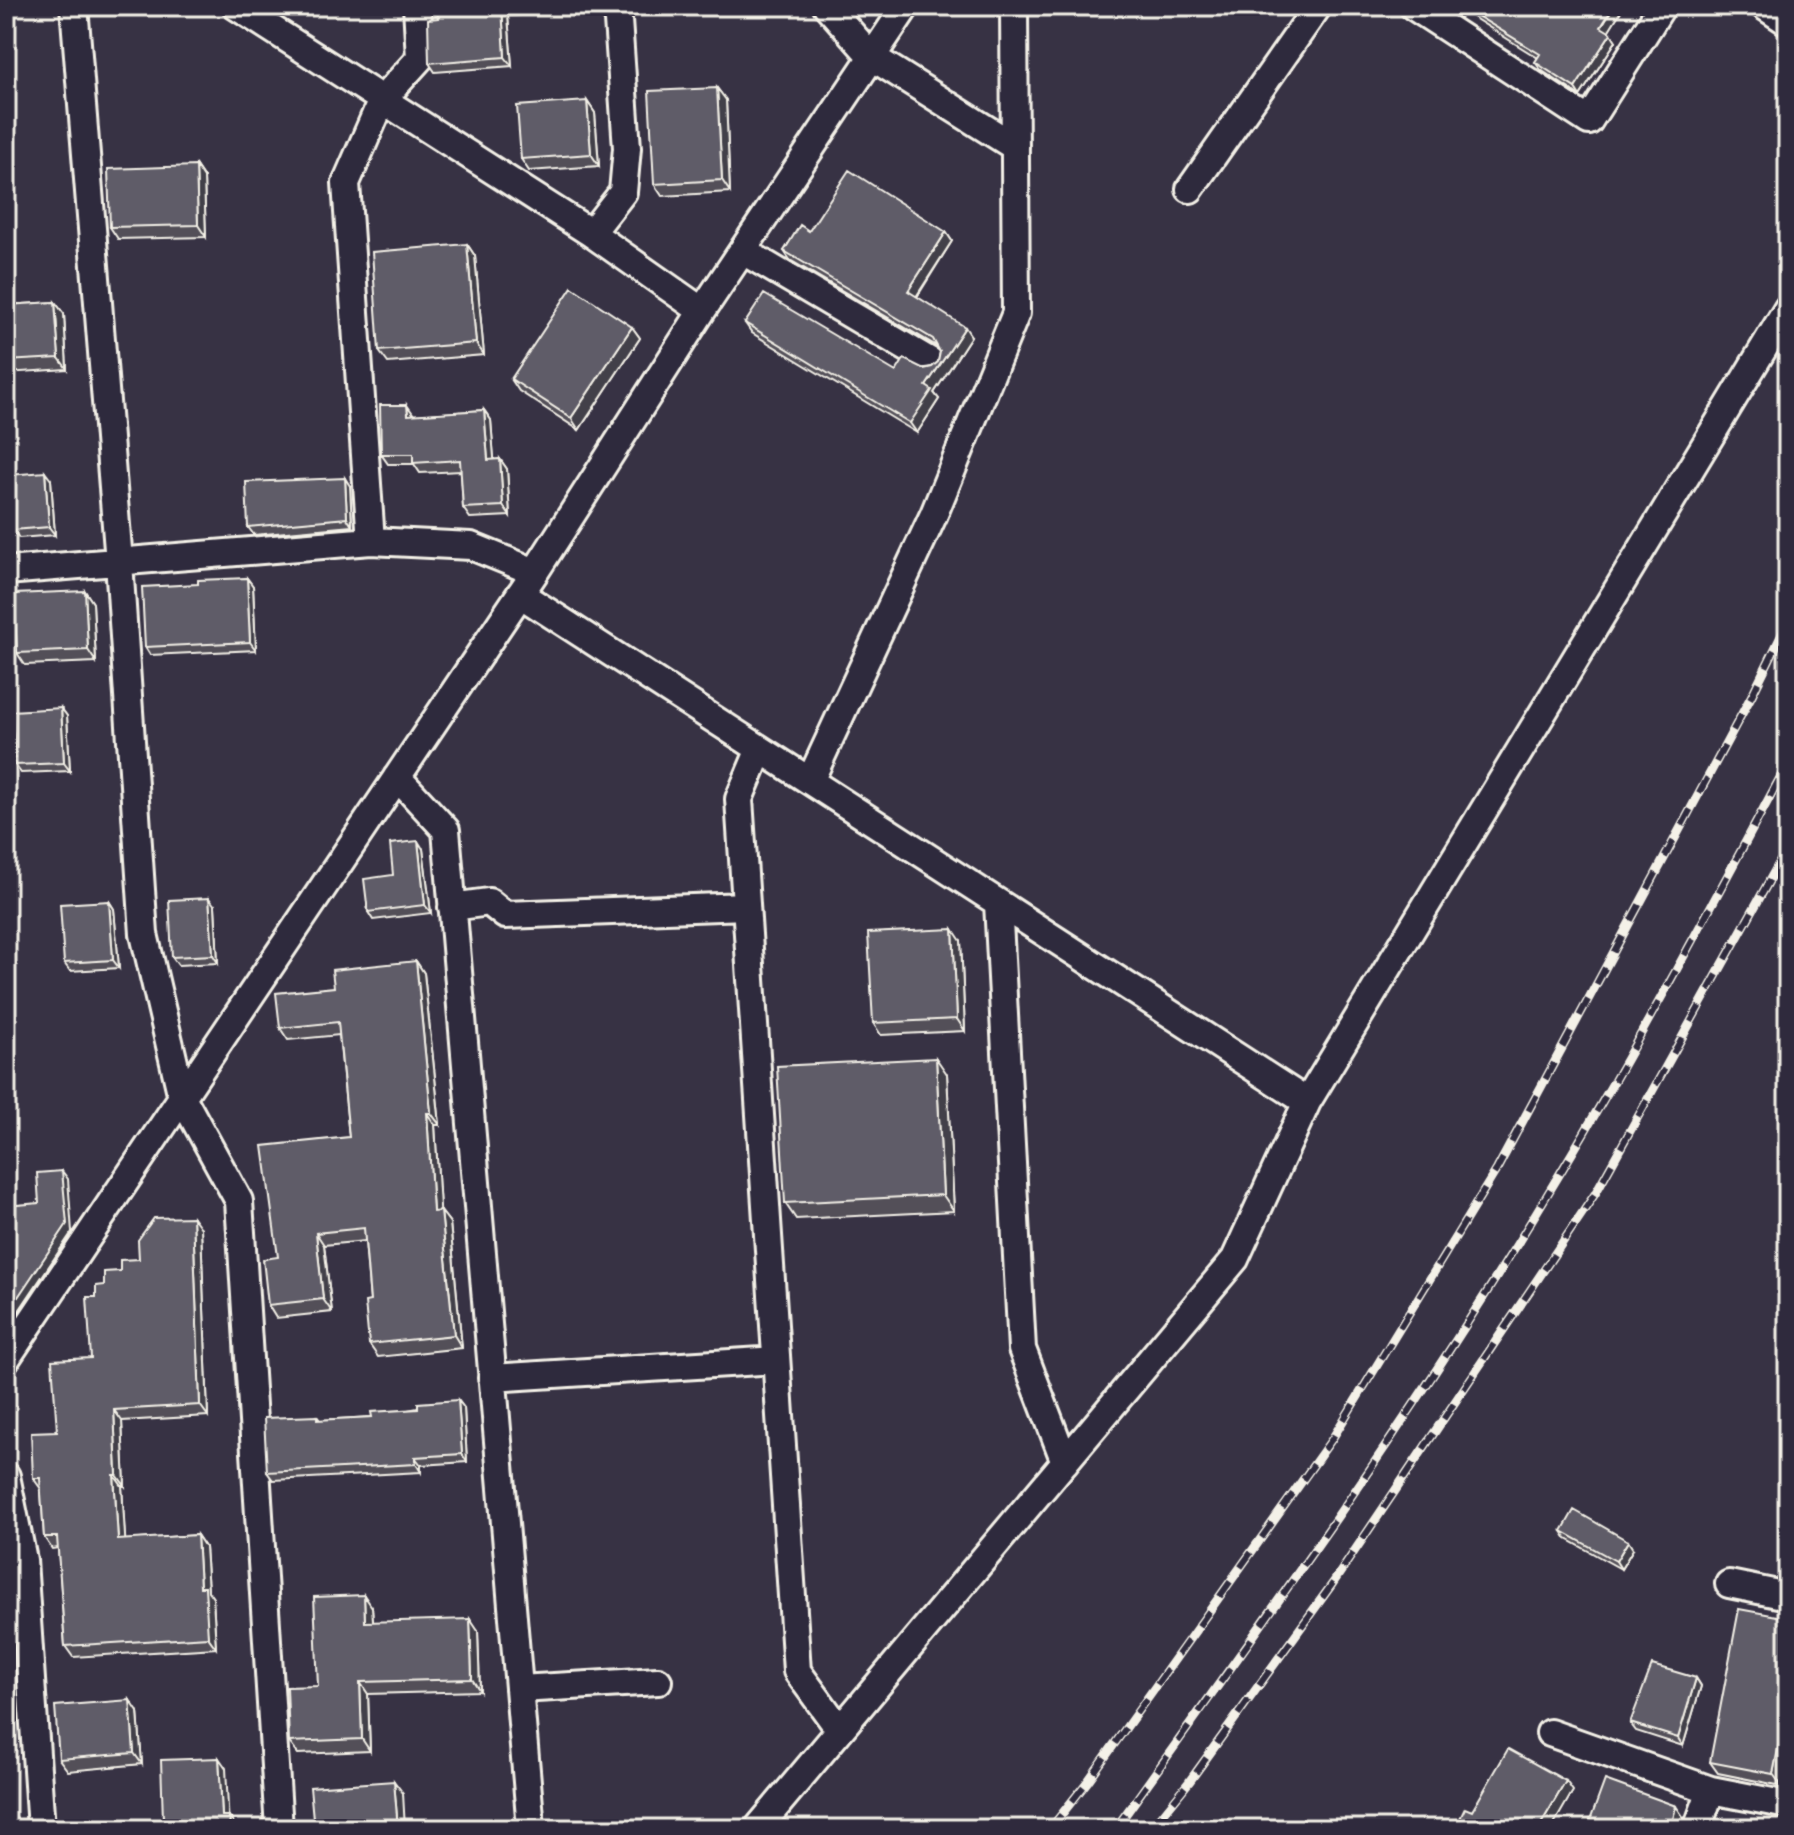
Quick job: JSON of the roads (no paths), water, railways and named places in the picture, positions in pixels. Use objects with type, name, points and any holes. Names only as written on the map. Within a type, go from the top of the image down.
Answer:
[{"type":"street","points":[[74,6],[119,562],[144,934],[182,1097],[239,1201],[279,1829]]},
{"type":"street","points":[[236,6],[591,233],[702,311]]},
{"type":"street","points":[[371,541],[346,183],[382,100],[420,58],[417,6]]},
{"type":"street","points":[[591,233],[623,192],[627,148],[617,6]]},
{"type":"street","points":[[827,6],[872,57],[1015,147]]},
{"type":"street","points":[[6,1359],[527,583],[702,311],[906,6]]},
{"type":"street","points":[[810,781],[934,514],[1016,313],[1014,6]]},
{"type":"street","points":[[1190,189],[1318,6]]},
{"type":"street","points":[[1413,6],[1589,121],[1662,6]]},
{"type":"street","points":[[1764,6],[1788,22]]},
{"type":"street","points":[[743,251],[931,362]]},
{"type":"street","points":[[757,1829],[1235,1259],[1307,1102],[1788,308]]},
{"type":"street","points":[[6,571],[371,541],[471,546],[760,749],[1307,1102]]},
{"type":"street","points":[[760,749],[739,799],[797,1671],[840,1730]]},
{"type":"street","points":[[397,777],[446,830],[531,1829]]},
{"type":"street","points":[[452,907],[489,902],[505,915],[746,906]]},
{"type":"street","points":[[998,903],[1022,1349],[1065,1462]]},
{"type":"street","points":[[492,1378],[776,1360]]},
{"type":"street","points":[[6,1476],[23,1560],[41,1829]]},
{"type":"street","points":[[1729,1584],[1788,1596]]},
{"type":"street","points":[[519,1689],[658,1681]]},
{"type":"street","points":[[1550,1733],[1711,1790],[1788,1805]]},
{"type":"street","points":[[1697,1829],[1711,1790]]},
{"type":"railway","points":[[1050,1829],[1088,1781],[1332,1439],[1497,1169],[1752,695],[1788,622]]},
{"type":"railway","points":[[1115,1829],[1392,1437],[1497,1277],[1610,1088],[1788,763]]},
{"type":"railway","points":[[1151,1829],[1189,1782],[1333,1583],[1595,1194],[1788,847]]}]
